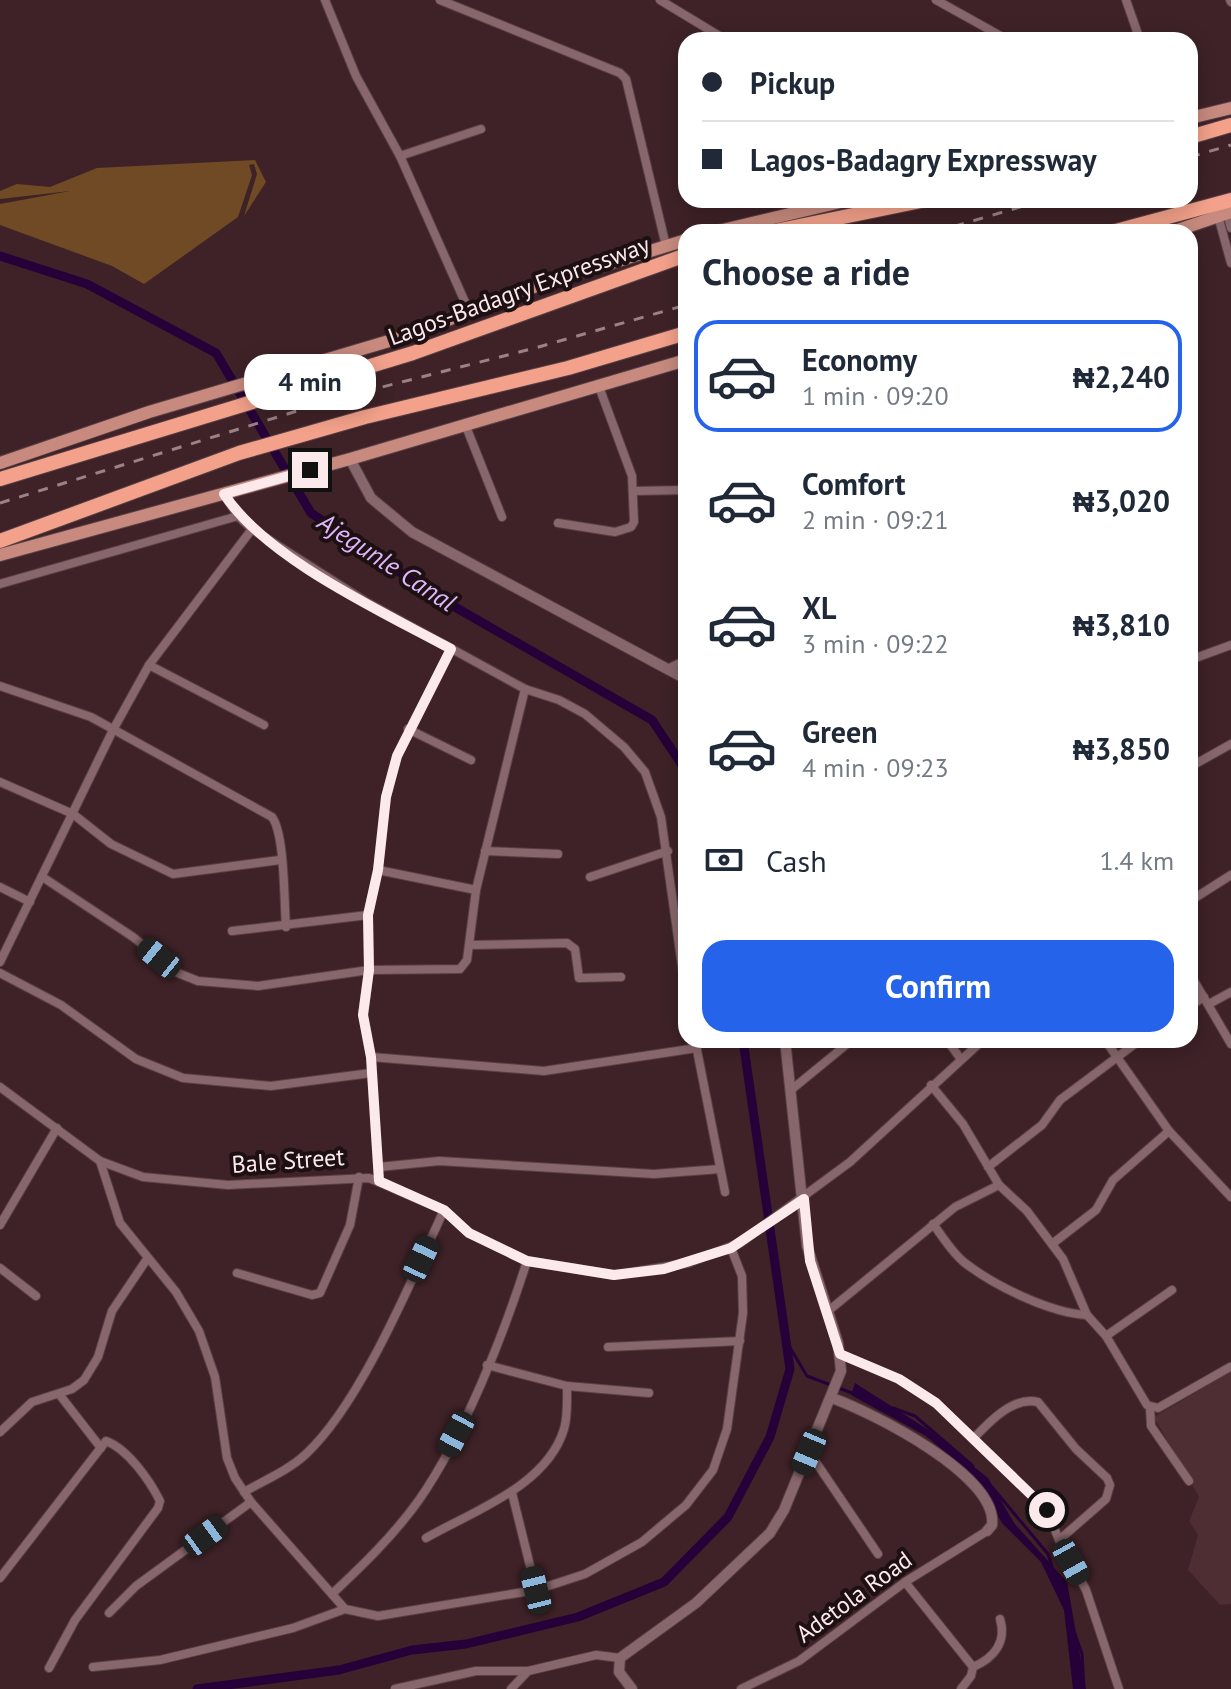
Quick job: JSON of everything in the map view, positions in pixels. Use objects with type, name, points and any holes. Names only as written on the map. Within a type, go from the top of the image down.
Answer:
[{"type":"highway","points":[[1198,135],[1231,125]]},
{"type":"highway","points":[[809,224],[887,208]]},
{"type":"highway","points":[[1154,224],[1227,210]]},
{"type":"highway","name":"Lagos-Badagry Expressway","points":[[0,479],[221,409],[413,353],[678,258]]},
{"type":"highway","points":[[0,541],[239,453],[568,368],[678,335]]},
{"type":"main road","points":[[1198,116],[1231,108]]},
{"type":"main road","points":[[748,224],[815,208]]},
{"type":"main road","points":[[1192,224],[1227,210]]},
{"type":"main road","name":"Lagos-Badagry Expressway","points":[[0,463],[190,400],[416,333],[514,293],[678,242]]},
{"type":"main road","points":[[0,555],[350,459],[678,362]]},
{"type":"street","points":[[325,0],[356,76],[400,156],[451,263],[469,311]]},
{"type":"street","points":[[440,0],[620,73],[626,79],[666,246]]},
{"type":"street","points":[[660,0],[713,32]]},
{"type":"street","points":[[936,0],[994,32]]},
{"type":"street","points":[[1126,0],[1137,32]]},
{"type":"street","points":[[400,156],[481,129]]},
{"type":"street","points":[[1227,210],[1231,228]]},
{"type":"street","points":[[1227,210],[1231,263]]},
{"type":"street","points":[[558,523],[624,530],[634,522],[634,491],[628,461],[598,384]]},
{"type":"street","points":[[465,424],[502,517]]},
{"type":"street","points":[[350,459],[371,498],[412,532],[473,568],[678,674]]},
{"type":"street","points":[[634,491],[678,490]]},
{"type":"street","points":[[224,494],[238,516],[252,529],[317,573],[525,689],[559,700],[585,714],[616,738],[639,763],[655,796],[668,851],[678,931]]},
{"type":"street","points":[[0,584],[238,516]]},
{"type":"street","points":[[0,962],[44,878],[113,730],[149,665],[252,529]]},
{"type":"street","points":[[1198,657],[1231,645]]},
{"type":"street","points":[[379,1181],[371,1057],[363,1015],[369,970],[368,915],[378,870],[386,797],[408,729],[451,649]]},
{"type":"street","points":[[669,668],[678,664]]},
{"type":"street","points":[[149,665],[264,725]]},
{"type":"street","points":[[0,686],[91,717],[272,817],[276,822],[286,927]]},
{"type":"street","points":[[44,878],[133,937],[178,973],[198,981],[229,986],[289,984],[369,970],[456,970],[465,965],[470,945],[476,890],[525,689]]},
{"type":"street","points":[[408,729],[471,760]]},
{"type":"street","points":[[1198,763],[1231,744]]},
{"type":"street","points":[[0,782],[73,814],[111,844],[173,874],[280,860]]},
{"type":"street","points":[[485,851],[558,854]]},
{"type":"street","points":[[590,877],[668,851]]},
{"type":"street","points":[[378,870],[476,890]]},
{"type":"street","points":[[1198,896],[1231,875]]},
{"type":"street","points":[[0,887],[30,902]]},
{"type":"street","points":[[232,931],[368,915]]},
{"type":"street","points":[[470,945],[567,943],[575,949],[579,978],[621,977]]},
{"type":"street","points":[[0,973],[61,1005],[136,1059],[183,1078],[271,1086],[371,1073]]},
{"type":"street","points":[[1198,986],[1231,1044]]},
{"type":"street","points":[[1198,1003],[1231,992]]},
{"type":"street","points":[[371,1057],[544,1071],[678,1047]]},
{"type":"street","points":[[697,1048],[725,1192]]},
{"type":"street","points":[[395,1689],[476,1671],[528,1671],[596,1655],[620,1658],[680,1616],[756,1549],[784,1510],[841,1371],[840,1354],[807,1246],[786,1048]]},
{"type":"street","points":[[791,1090],[842,1048]]},
{"type":"street","points":[[953,1048],[960,1058]]},
{"type":"street","name":"Bale Street","points":[[0,1087],[100,1161],[143,1177],[197,1184],[269,1186],[359,1177],[379,1181],[444,1210],[469,1233],[527,1261],[614,1275],[664,1269],[740,1243],[792,1204],[804,1199],[850,1162],[973,1048]]},
{"type":"street","points":[[1110,1048],[1169,1131],[1231,1197]]},
{"type":"street","points":[[988,1167],[1042,1125],[1060,1100],[1128,1048]]},
{"type":"street","points":[[931,1085],[963,1124],[999,1185],[1027,1211],[1052,1244],[1073,1279],[1087,1315],[1106,1336],[1150,1408],[1151,1426],[1189,1481]]},
{"type":"street","points":[[0,1225],[57,1128]]},
{"type":"street","points":[[1052,1244],[1096,1210],[1113,1180],[1169,1131]]},
{"type":"street","points":[[100,1161],[120,1223],[176,1292],[199,1331],[215,1377],[227,1458],[244,1492],[345,1609]]},
{"type":"street","points":[[379,1167],[419,1161],[654,1174],[720,1169]]},
{"type":"street","points":[[237,1273],[312,1295],[320,1293],[350,1225],[359,1177]]},
{"type":"street","points":[[827,1312],[933,1224],[975,1195],[999,1185]]},
{"type":"street","points":[[244,1492],[295,1464],[323,1436],[372,1359],[444,1210]]},
{"type":"street","points":[[933,1224],[954,1253],[974,1269],[1055,1310],[1087,1315]]},
{"type":"street","points":[[93,1667],[160,1660],[293,1628],[345,1609],[391,1616],[536,1590],[585,1574],[623,1553],[686,1505],[713,1470],[727,1429],[740,1341],[742,1276],[731,1248]]},
{"type":"street","points":[[0,1432],[32,1402],[72,1389],[91,1371],[112,1311],[147,1259]]},
{"type":"street","points":[[332,1594],[380,1547],[418,1500],[456,1434],[508,1321],[527,1261]]},
{"type":"street","points":[[0,1268],[36,1296]]},
{"type":"street","points":[[1106,1336],[1172,1290]]},
{"type":"street","points":[[608,1347],[740,1341]]},
{"type":"street","points":[[840,1354],[923,1394],[1047,1510],[1086,1590],[1119,1689]]},
{"type":"street","points":[[487,1365],[567,1386],[649,1393]]},
{"type":"street","points":[[1150,1408],[1166,1405],[1230,1367]]},
{"type":"street","points":[[426,1538],[512,1493],[535,1473],[559,1440],[566,1413],[567,1386]]},
{"type":"street","points":[[833,1393],[878,1417],[957,1468],[990,1511],[992,1525],[987,1531]]},
{"type":"street","points":[[59,1394],[101,1448]]},
{"type":"street","points":[[973,1439],[1004,1411],[1027,1401],[1038,1402],[1076,1449],[1107,1478],[1110,1485],[1106,1499],[1059,1540]]},
{"type":"street","points":[[0,1578],[106,1441],[135,1464],[160,1501],[75,1620],[49,1668]]},
{"type":"street","points":[[809,1452],[878,1554]]},
{"type":"street","points":[[512,1493],[536,1590]]},
{"type":"street","points":[[109,1613],[136,1586],[251,1502]]},
{"type":"street","name":"Adetola Road","points":[[741,1689],[799,1661],[905,1582],[987,1531]]},
{"type":"street","points":[[905,1582],[973,1667]]},
{"type":"street","points":[[961,1689],[973,1667],[995,1652],[1003,1634],[1000,1619]]},
{"type":"street","points":[[620,1658],[619,1672],[632,1689]]},
{"type":"street","points":[[511,1689],[528,1671]]},
{"type":"shaded area","points":[[255,160],[266,182],[244,216],[257,174],[254,164],[249,165],[252,175],[238,217],[144,284],[112,266],[0,225],[0,204],[70,191],[0,199],[0,191],[17,184],[50,187],[97,168]]},
{"type":"shaded area","points":[[1231,1372],[1231,1604],[1220,1605],[1188,1570],[1198,1535],[1189,1521],[1199,1497],[1154,1417]]},
{"type":"shaded area","points":[[855,1383],[927,1429],[988,1478],[1014,1523],[1067,1582],[1086,1689],[1073,1689],[1064,1610],[1041,1562],[1002,1523],[974,1476],[926,1436],[851,1395]]},
{"type":"waterway","name":"Ajegunle Canal","points":[[0,256],[87,284],[216,353],[311,513],[434,595],[652,720],[678,759]]},
{"type":"waterway","name":"Ajegunle Canal","points":[[197,1689],[339,1670],[412,1650],[466,1644],[578,1617],[664,1582],[728,1517],[770,1437],[790,1369],[744,1048]]},
{"type":"waterway","points":[[786,1341],[807,1376],[852,1393]]},
{"type":"waterway","points":[[893,1408],[915,1416],[973,1466]]},
{"type":"waterway","points":[[992,1487],[1048,1554],[1052,1566]]},
{"type":"waterway","points":[[1075,1634],[1082,1654],[1084,1689]]},
{"type":"railway","points":[[1198,155],[1231,145]]},
{"type":"railway","points":[[962,224],[1017,208]]},
{"type":"railway","points":[[0,503],[339,398],[678,307]]},
{"type":"route","points":[[310,470],[224,494],[238,516],[252,529],[317,573],[451,649],[425,695],[397,756],[386,797],[378,870],[368,915],[369,970],[363,1015],[371,1057],[379,1181],[444,1210],[469,1233],[527,1261],[585,1273],[614,1275],[664,1269],[731,1248],[792,1204],[804,1199],[810,1261],[840,1354],[899,1379],[936,1403],[1047,1510]]}]
